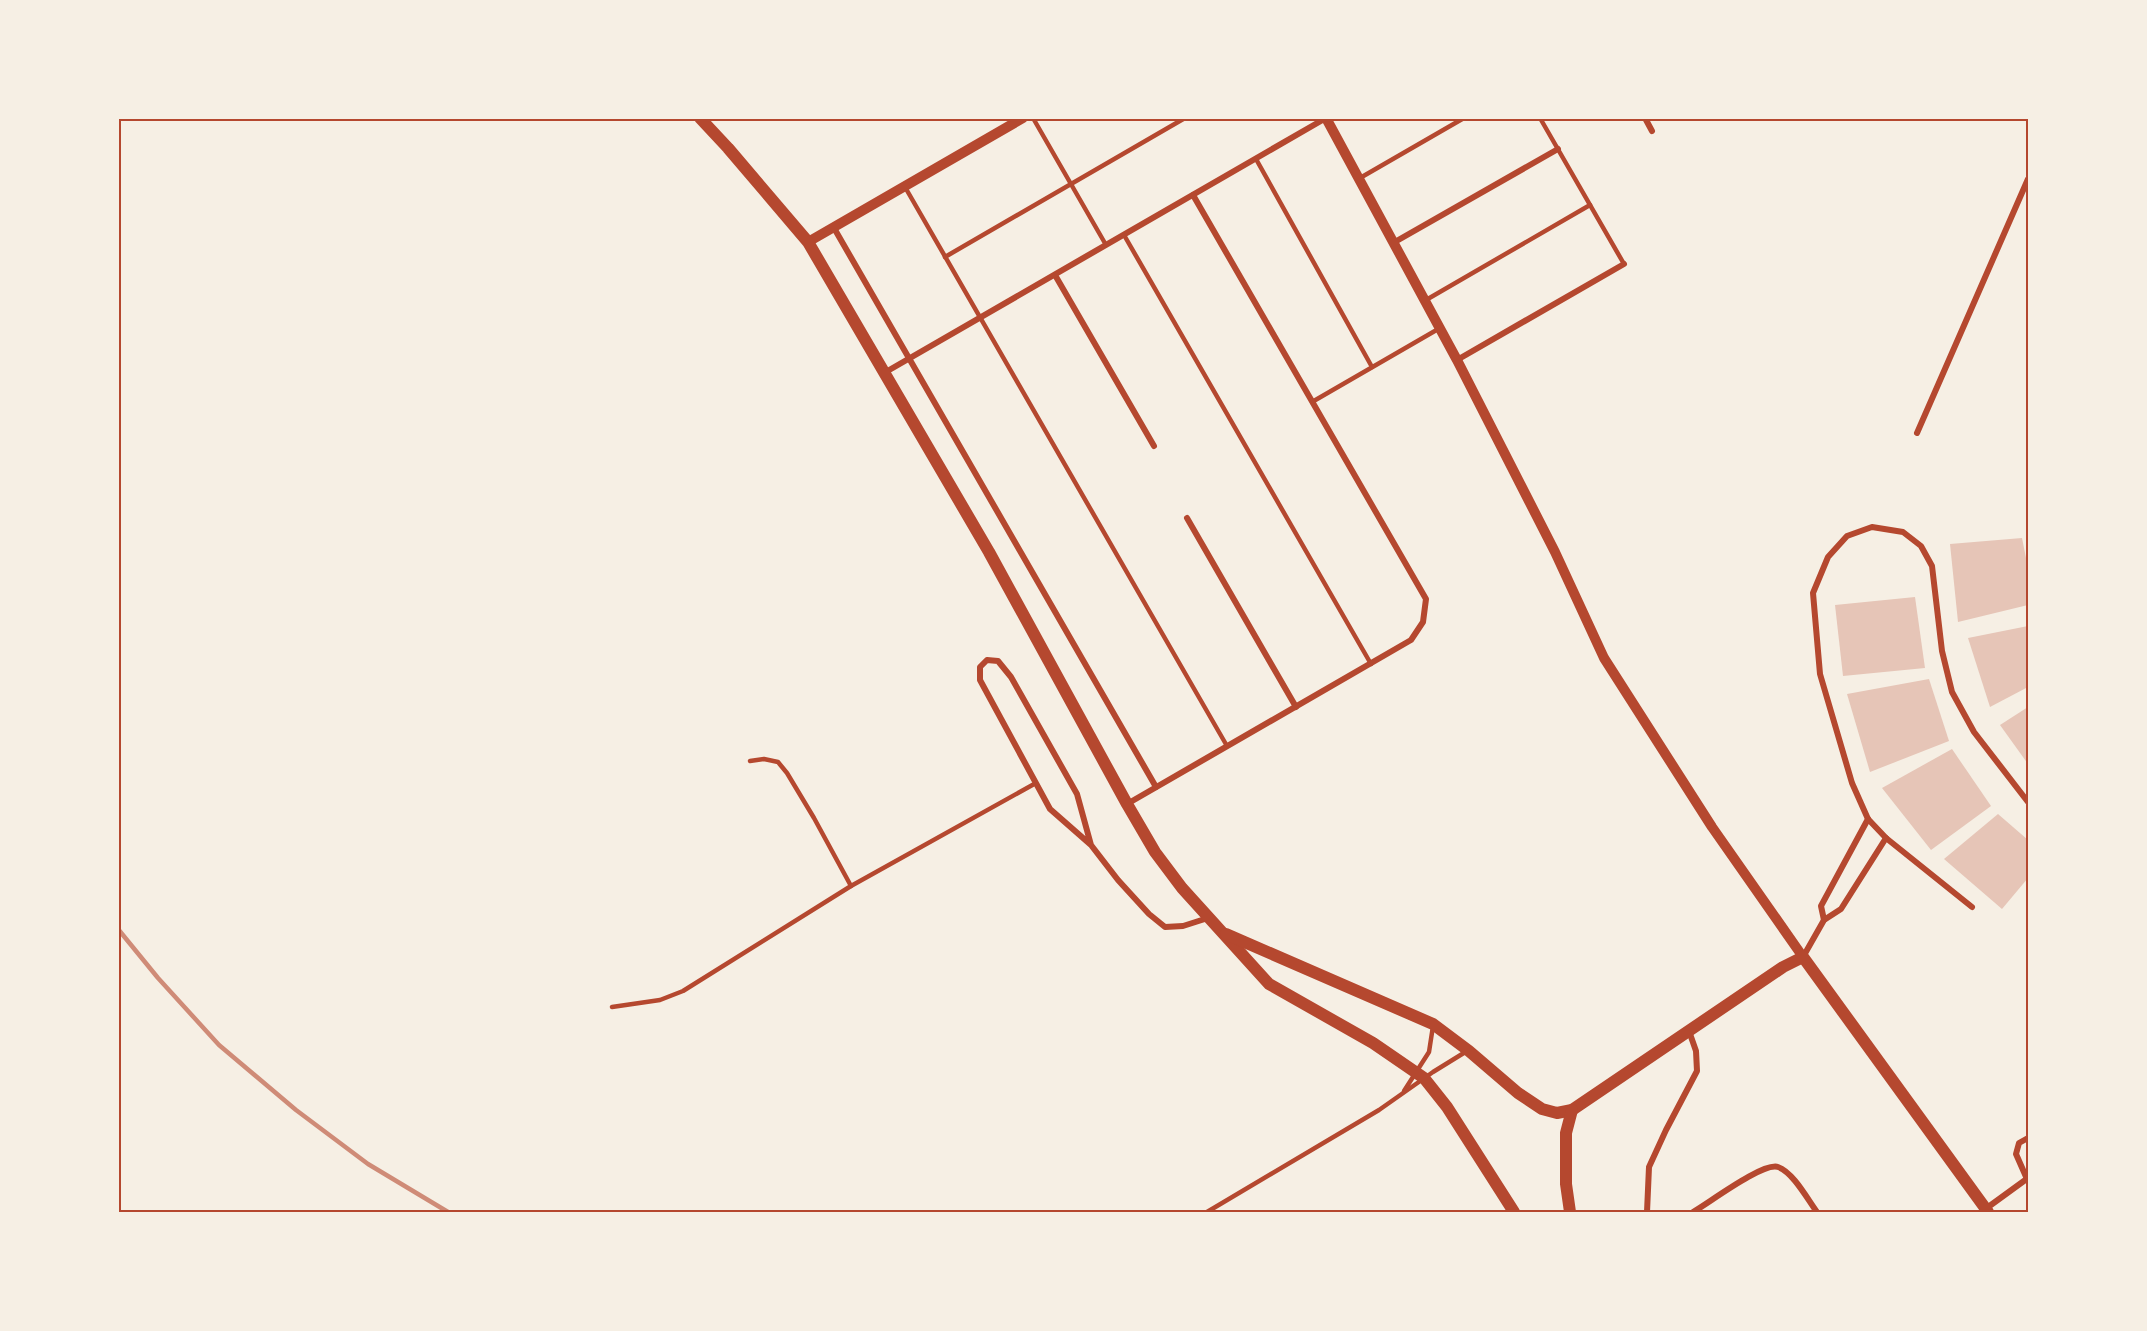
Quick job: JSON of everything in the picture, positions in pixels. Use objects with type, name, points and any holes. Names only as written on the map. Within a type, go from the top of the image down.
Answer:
[{"type":"main road","points":[[700,118],[808,242],[989,552],[1126,804],[1155,852],[1182,888],[1269,984],[1373,1043],[1421,1075],[1447,1107],[1514,1212]]},
{"type":"main road","points":[[1221,932],[1433,1024],[1469,1050],[1518,1093],[1542,1109],[1557,1113],[1572,1110],[1783,967],[1803,957],[1985,1211]]},
{"type":"main road","points":[[1570,1212],[1566,1184],[1566,1133],[1572,1110]]},
{"type":"street","points":[[808,242],[1023,118]]},
{"type":"street","points":[[1645,118],[1652,131]]},
{"type":"street","points":[[884,373],[1326,119],[1457,360],[1555,552],[1604,658],[1712,827],[1803,957],[1824,920],[1841,909],[1886,838]]},
{"type":"street","points":[[1394,243],[1558,149]]},
{"type":"street","points":[[1917,433],[2028,179]]},
{"type":"street","points":[[1126,804],[1411,640],[1423,622],[1426,599],[1193,195]]},
{"type":"street","points":[[834,228],[1156,787]]},
{"type":"street","points":[[1457,360],[1624,264]]},
{"type":"street","points":[[1055,275],[1154,446]]},
{"type":"street","points":[[1187,518],[1296,707]]},
{"type":"street","points":[[1972,908],[1886,838],[1868,819],[1852,783],[1820,674],[1813,593],[1828,557],[1847,536],[1872,527],[1903,532],[1921,546],[1932,566],[1942,651],[1953,692],[1974,732],[2028,802]]},
{"type":"street","points":[[1091,844],[1077,794],[1011,677],[998,661],[987,660],[980,667],[980,680],[1050,809],[1091,844],[1133,897],[1165,927],[1183,926],[1209,918]]},
{"type":"street","points":[[1824,920],[1821,906],[1868,819]]},
{"type":"street","points":[[1647,1212],[1649,1167],[1697,1071],[1696,1051],[1689,1030]]},
{"type":"street","points":[[1985,1211],[2028,1179],[2016,1154],[2019,1143],[2028,1138]]},
{"type":"street","points":[[1693,1212],[1762,1168],[1777,1166],[1789,1174],[1817,1212]]},
{"type":"lane","points":[[1033,118],[1106,245]]},
{"type":"lane","points":[[945,257],[1185,118]]},
{"type":"lane","points":[[1359,179],[1464,118]]},
{"type":"lane","points":[[1540,118],[1624,264]]},
{"type":"lane","points":[[1256,159],[1372,367]]},
{"type":"lane","points":[[905,187],[1227,746]]},
{"type":"lane","points":[[1425,300],[1590,205]]},
{"type":"lane","points":[[1124,235],[1371,664]]},
{"type":"lane","points":[[1312,402],[1440,328]]},
{"type":"lane","points":[[750,761],[764,759],[778,762],[787,773],[851,886]]},
{"type":"lane","points":[[612,1007],[660,1000],[683,991],[851,886],[1036,783]]},
{"type":"lane","points":[[1400,1096],[1421,1075],[1432,1040],[1433,1024]]},
{"type":"lane","points":[[1207,1212],[1400,1096],[1421,1075],[1469,1050]]},
{"type":"building","points":[[2022,538],[2028,568],[2028,605],[1958,622],[1950,544]]},
{"type":"building","points":[[1915,597],[1925,668],[1843,676],[1835,605]]},
{"type":"building","points":[[2028,626],[2028,687],[1990,707],[1968,638]]},
{"type":"building","points":[[1929,679],[1949,741],[1870,772],[1847,694]]},
{"type":"building","points":[[2028,707],[2028,764],[2000,725]]},
{"type":"building","points":[[1952,749],[1991,806],[1931,850],[1882,788]]},
{"type":"building","points":[[1998,814],[2028,840],[2028,878],[2002,909],[1944,859]]},
{"type":"railway","points":[[118,929],[158,978],[219,1045],[296,1110],[368,1164],[448,1212]]}]
